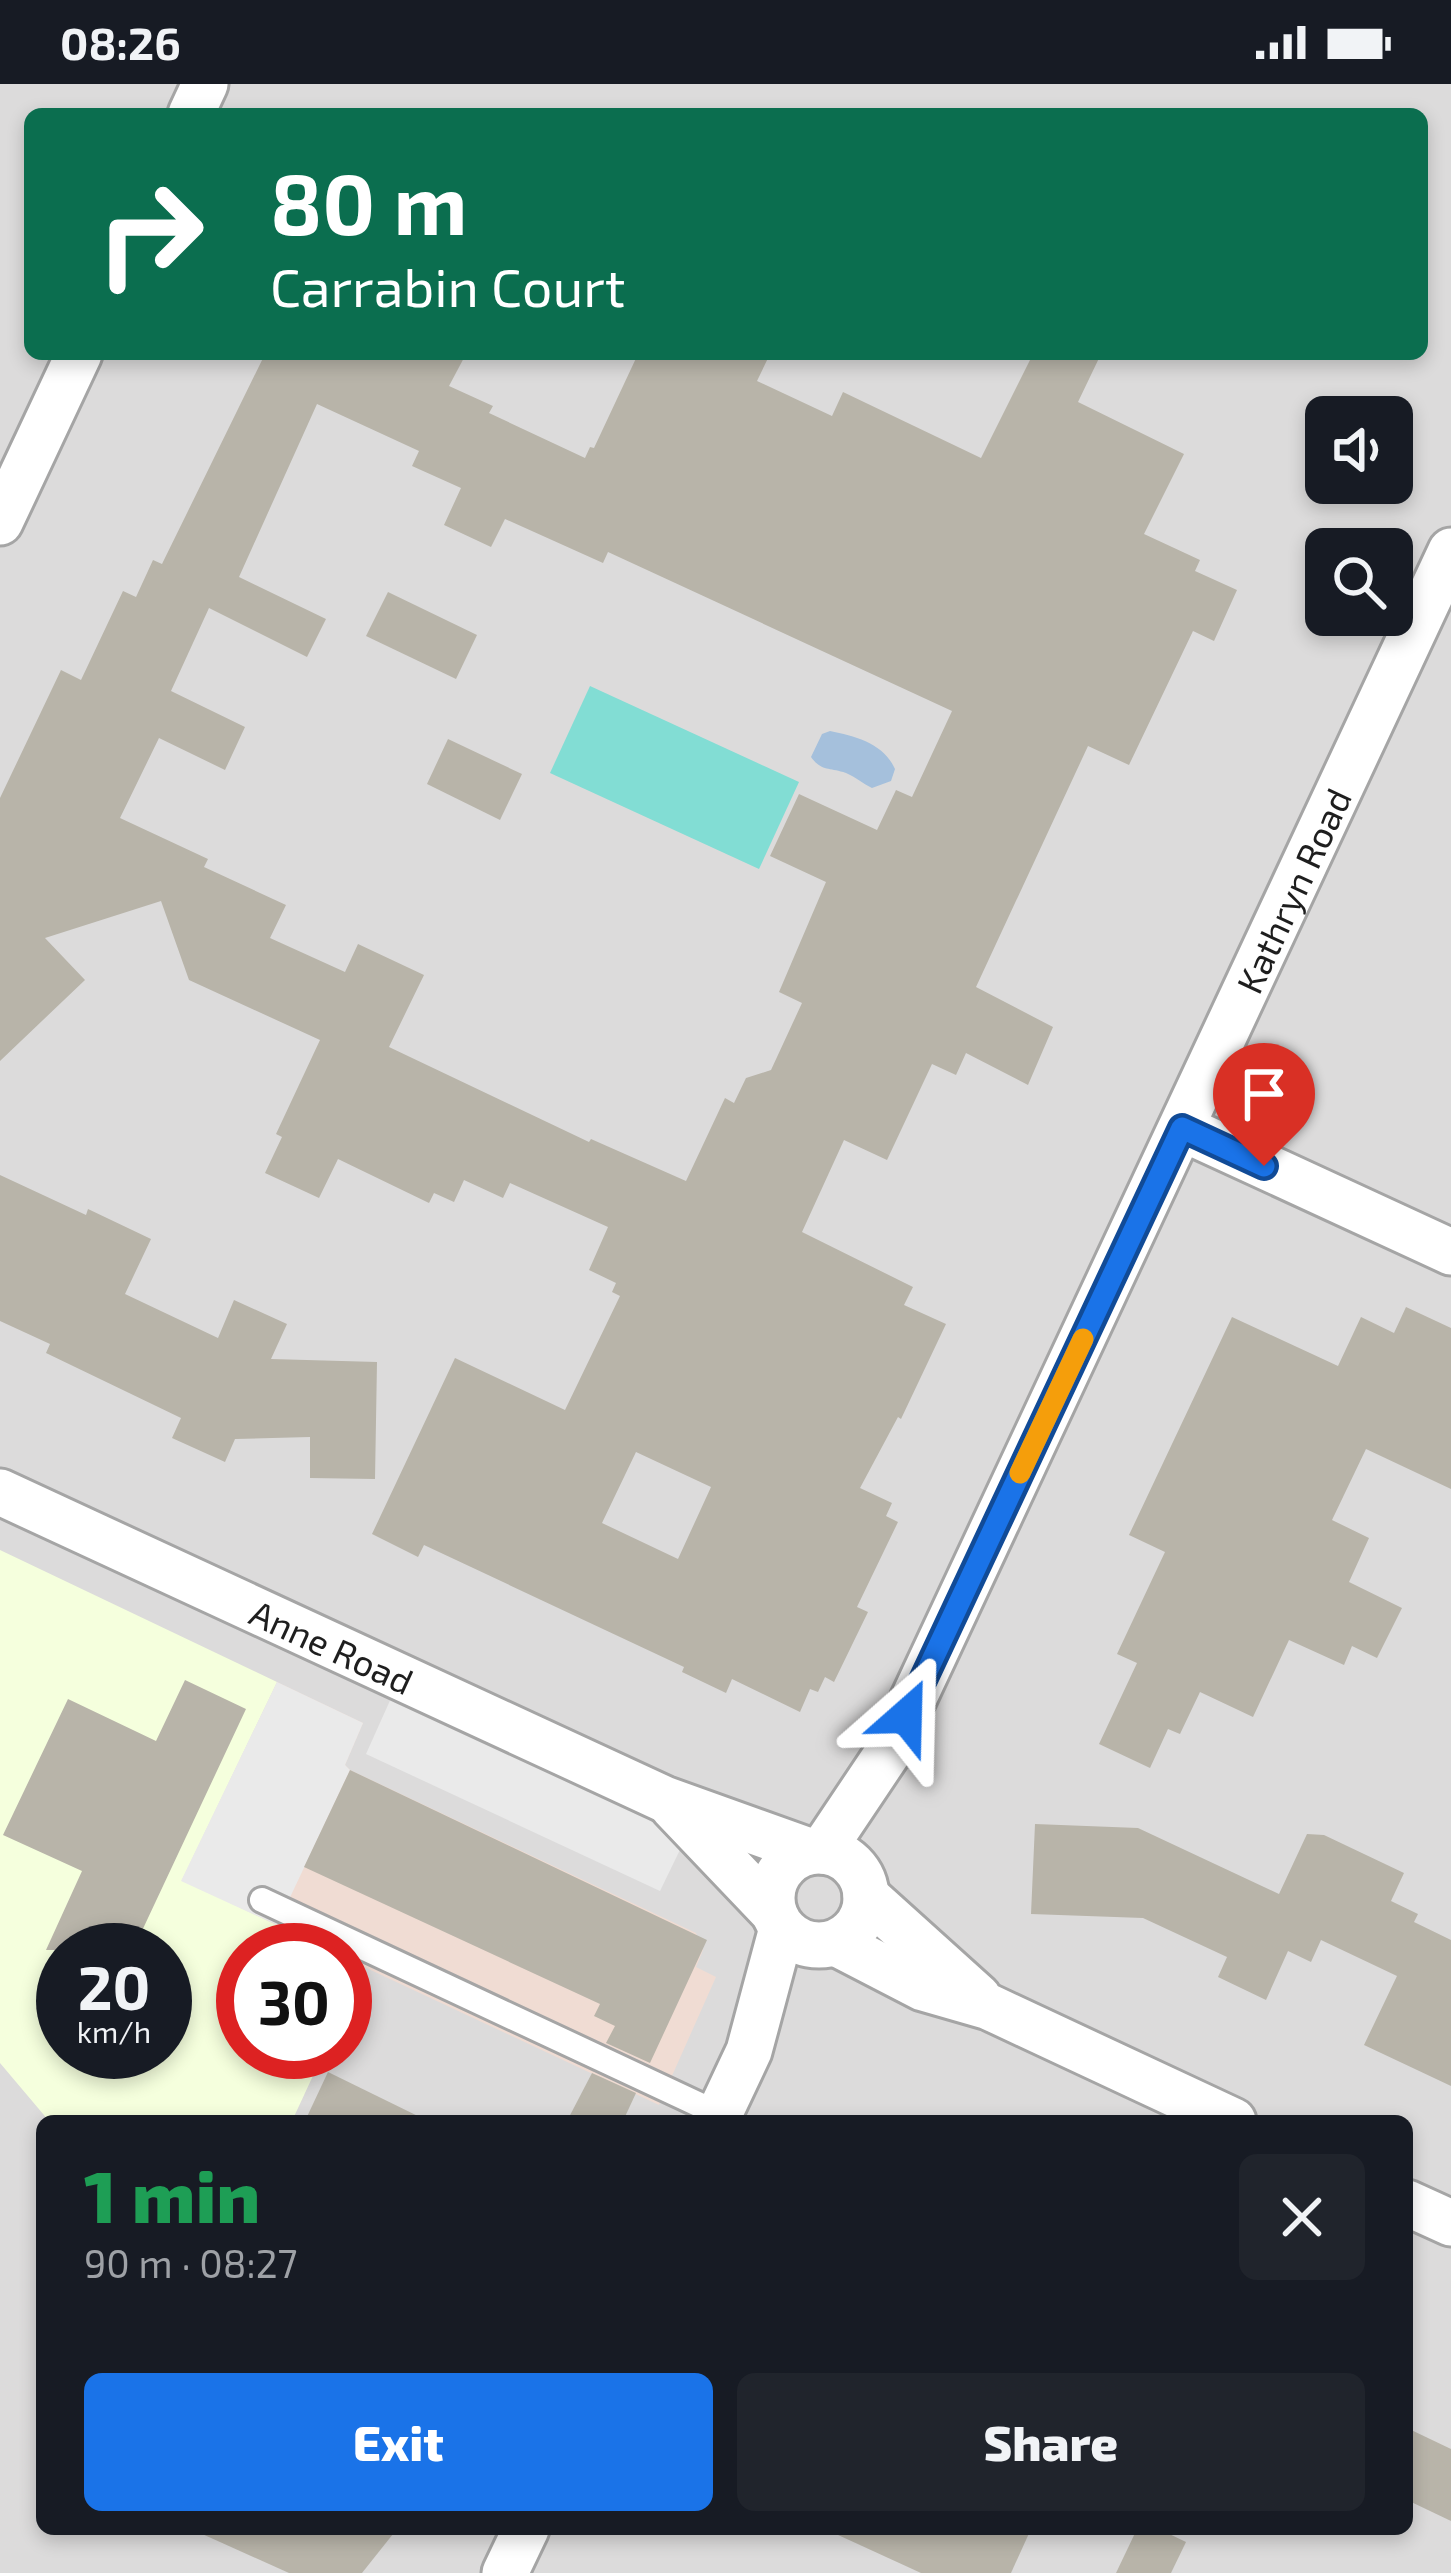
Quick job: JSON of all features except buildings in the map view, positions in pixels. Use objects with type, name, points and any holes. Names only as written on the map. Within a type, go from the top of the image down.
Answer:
[{"type":"street","points":[[0,522],[76,360]]},
{"type":"street","name":"Kathryn Road","points":[[816,1851],[890,1750],[1451,551]]},
{"type":"street","points":[[1182,1128],[1451,1252]]},
{"type":"street","name":"Anne Road","points":[[0,1492],[664,1799],[816,1851]]},
{"type":"street","name":"Kathryn Road","points":[[866,1892],[866,1849],[890,1750]]},
{"type":"street","name":"Anne Road","points":[[664,1799],[778,1921]]},
{"type":"street","points":[[719,2115],[748,2051],[778,1921],[774,1882],[782,1868],[816,1851],[850,1862],[866,1892],[989,2007]]},
{"type":"street","points":[[748,2051],[832,1944],[859,1924],[866,1892]]},
{"type":"street","points":[[778,1921],[802,1942],[832,1944],[922,1988],[989,2007],[1220,2115]]},
{"type":"street","points":[[1413,2206],[1451,2223]]},
{"type":"street","points":[[505,2573],[523,2535]]},
{"type":"lane","points":[[262,1900],[712,2115]]},
{"type":"shaded area","points":[[0,84],[1451,84],[1451,2573],[0,2573]]},
{"type":"shaded area","points":[[590,686],[799,782],[759,869],[550,773]]},
{"type":"shaded area","points":[[830,731],[884,753],[895,769],[891,781],[872,788],[819,765],[811,757],[822,734]]},
{"type":"shaded area","points":[[0,1550],[277,1682],[182,1880],[272,1923],[216,1923],[216,2079],[311,2079],[295,2115],[44,2115],[0,2063]]},
{"type":"shaded area","points":[[401,1676],[692,1825],[660,1891],[366,1754]]},
{"type":"shaded area","points":[[277,1682],[363,1723],[345,1765],[350,1770],[696,1933],[703,1950],[696,1967],[716,1977],[659,2105],[372,1971],[372,1923],[271,1923],[181,1881]]},
{"type":"shaded area","points":[[277,1682],[363,1723],[345,1765],[350,1770],[278,1923],[181,1881]]},
{"type":"slow traffic","points":[[1020,1473],[1083,1339]]},
{"type":"route","points":[[906,1716],[1182,1128],[1264,1166]]}]
